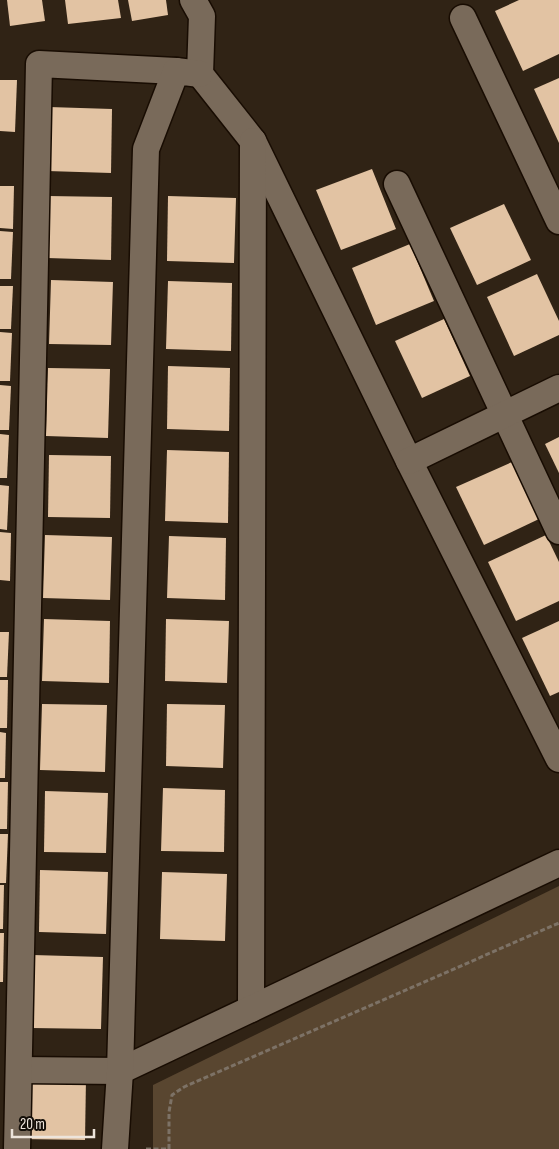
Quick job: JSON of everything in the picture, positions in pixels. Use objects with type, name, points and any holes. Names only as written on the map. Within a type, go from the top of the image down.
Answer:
[{"type":"street","points":[[115,1149],[120,1071],[146,149],[188,72],[202,16],[193,0]]},
{"type":"street","points":[[463,18],[559,220]]},
{"type":"street","points":[[18,1149],[39,64],[188,72],[253,141],[409,461],[559,759]]},
{"type":"street","points":[[251,1009],[253,141]]},
{"type":"street","points":[[396,184],[559,531]]},
{"type":"street","points":[[409,461],[559,388]]},
{"type":"street","points":[[19,1070],[120,1071],[559,863]]},
{"type":"path","points":[[146,1149],[169,1149],[169,1112],[172,1095],[184,1086],[559,923]]},
{"type":"shaded area","points":[[559,886],[559,1149],[153,1149],[153,1085]]},
{"type":"building","points":[[7,0],[42,0],[45,21],[10,26]]},
{"type":"building","points":[[65,0],[118,0],[121,18],[68,24]]},
{"type":"building","points":[[128,0],[166,0],[168,15],[132,21]]},
{"type":"building","points":[[519,0],[559,0],[559,54],[523,71],[495,11]]},
{"type":"building","points":[[559,78],[559,143],[534,89]]},
{"type":"building","points":[[0,80],[17,80],[15,132],[0,131]]},
{"type":"building","points":[[49,107],[112,109],[111,173],[47,171]]},
{"type":"building","points":[[372,169],[396,229],[341,250],[316,190]]},
{"type":"building","points":[[0,186],[14,186],[13,229],[0,228]]},
{"type":"building","points":[[48,196],[112,197],[111,260],[47,258]]},
{"type":"building","points":[[168,196],[236,198],[234,263],[167,261]]},
{"type":"building","points":[[504,204],[531,260],[477,285],[450,228]]},
{"type":"building","points":[[0,231],[13,232],[11,279],[0,279]]},
{"type":"building","points":[[410,244],[434,301],[376,325],[352,268]]},
{"type":"building","points":[[537,274],[559,321],[559,335],[514,356],[487,297]]},
{"type":"building","points":[[51,280],[113,282],[111,345],[49,344]]},
{"type":"building","points":[[168,281],[232,283],[231,351],[166,349]]},
{"type":"building","points":[[0,286],[13,286],[11,329],[0,329]]},
{"type":"building","points":[[444,319],[470,376],[422,398],[395,341]]},
{"type":"building","points":[[0,332],[12,333],[10,381],[0,381]]},
{"type":"building","points":[[168,366],[230,368],[229,431],[167,429]]},
{"type":"building","points":[[48,368],[110,369],[108,438],[46,436]]},
{"type":"building","points":[[0,385],[11,386],[9,430],[0,430]]},
{"type":"building","points":[[0,434],[9,435],[7,478],[0,478]]},
{"type":"building","points":[[559,437],[559,473],[545,444]]},
{"type":"building","points":[[167,450],[229,452],[228,523],[165,521]]},
{"type":"building","points":[[49,455],[111,456],[110,518],[48,517]]},
{"type":"building","points":[[512,462],[539,519],[484,545],[456,487]]},
{"type":"building","points":[[0,485],[9,486],[7,530],[0,529]]},
{"type":"building","points":[[0,532],[11,533],[10,581],[0,580]]},
{"type":"building","points":[[45,535],[112,537],[110,600],[43,598]]},
{"type":"building","points":[[546,535],[559,562],[559,601],[516,621],[488,562]]},
{"type":"building","points":[[169,536],[226,538],[225,600],[167,598]]},
{"type":"building","points":[[44,619],[110,621],[109,683],[42,681]]},
{"type":"building","points":[[166,619],[229,621],[227,683],[165,681]]},
{"type":"building","points":[[559,621],[559,692],[550,696],[522,638]]},
{"type":"building","points":[[0,632],[9,632],[7,677],[0,677]]},
{"type":"building","points":[[0,680],[8,680],[7,728],[0,728]]},
{"type":"building","points":[[42,704],[107,705],[105,772],[40,770]]},
{"type":"building","points":[[167,704],[225,705],[223,768],[166,766]]},
{"type":"building","points":[[0,732],[6,733],[5,778],[0,778]]},
{"type":"building","points":[[0,782],[8,782],[7,829],[0,829]]},
{"type":"building","points":[[163,788],[225,790],[224,852],[161,851]]},
{"type":"building","points":[[45,791],[108,793],[106,853],[44,852]]},
{"type":"building","points":[[0,834],[8,834],[6,883],[0,883]]},
{"type":"building","points":[[40,870],[108,872],[106,934],[39,932]]},
{"type":"building","points":[[162,872],[227,874],[225,941],[160,939]]},
{"type":"building","points":[[0,885],[4,885],[3,929],[0,929]]},
{"type":"building","points":[[0,933],[4,933],[3,982],[0,982]]},
{"type":"building","points":[[33,955],[103,957],[101,1029],[31,1028]]},
{"type":"building","points":[[24,1076],[86,1078],[85,1140],[22,1139]]}]
